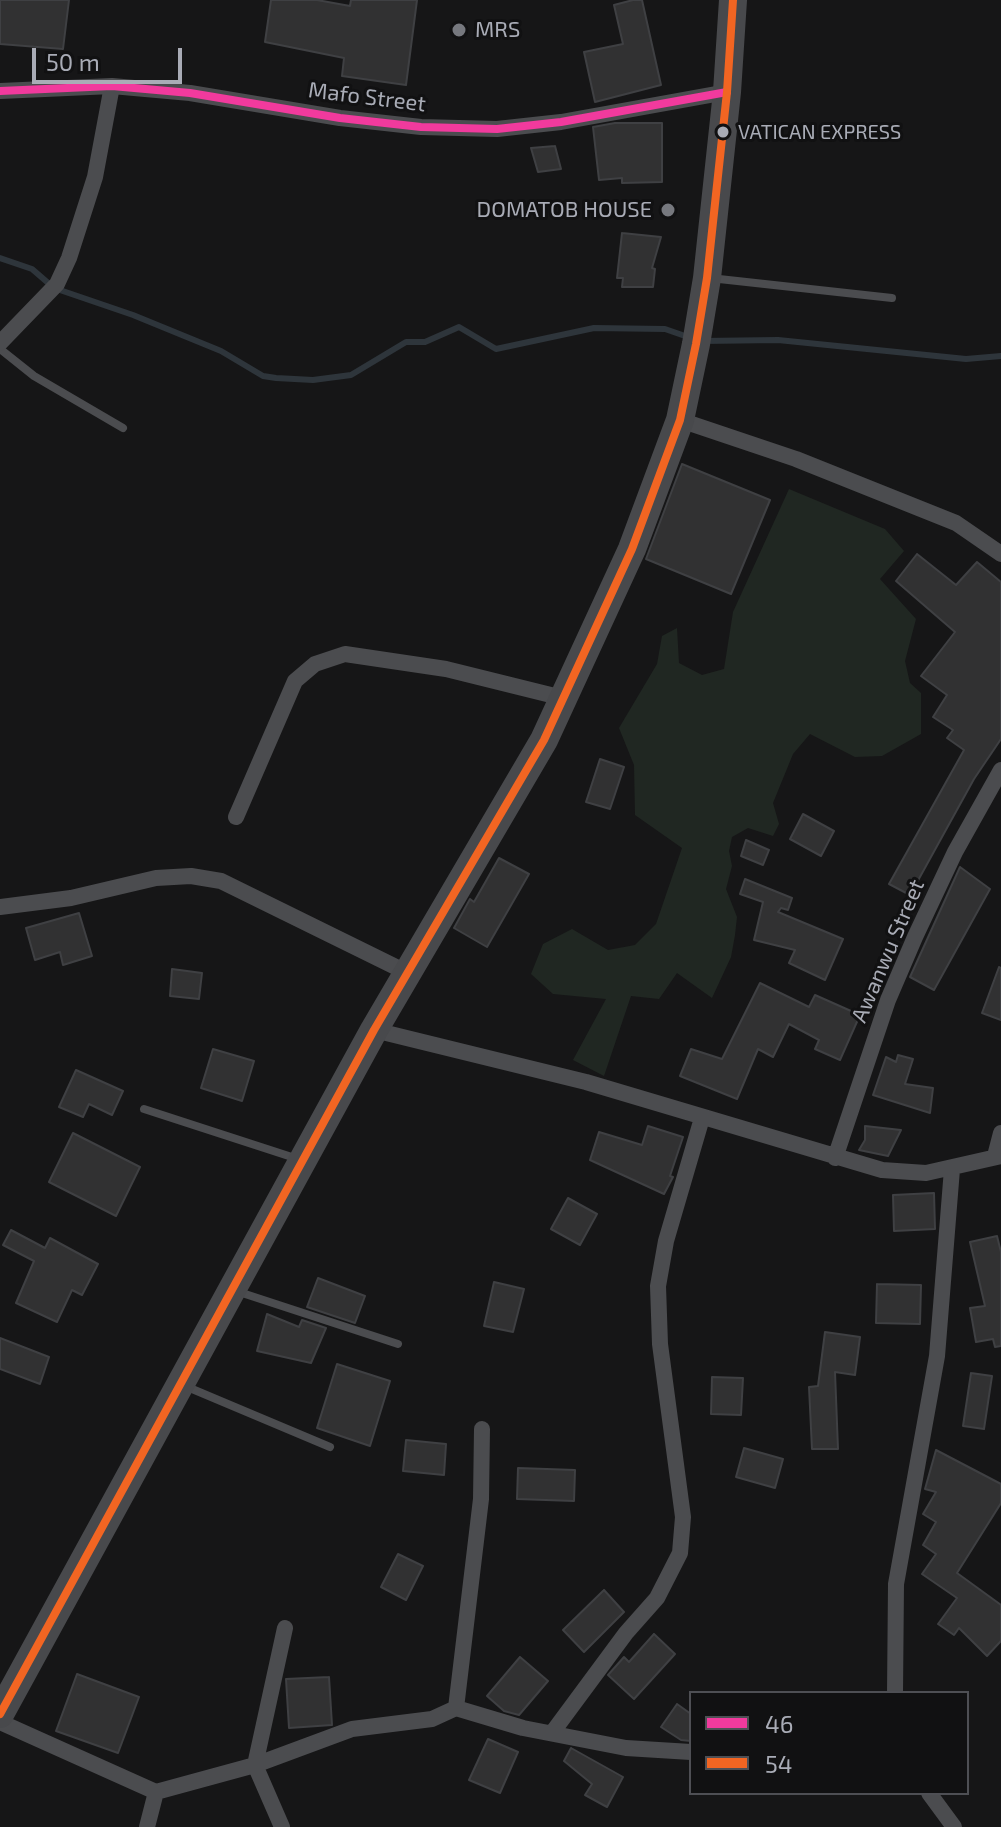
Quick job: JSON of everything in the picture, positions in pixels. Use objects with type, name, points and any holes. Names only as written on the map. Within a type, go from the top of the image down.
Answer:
[{"type":"highway","points":[[0,1714],[374,1030],[544,740],[632,549],[680,420],[696,344],[706,284],[727,92],[728,8]]},
{"type":"street","name":"Mafo Street","points":[[0,91],[112,86],[190,93],[394,124],[497,129],[561,122],[727,92]]},
{"type":"street","points":[[0,343],[57,284],[69,258],[87,208],[112,86]]},
{"type":"street","points":[[680,420],[796,459],[943,517],[1001,554]]},
{"type":"street","points":[[236,817],[295,681],[315,664],[345,654],[446,669],[563,698]]},
{"type":"street","name":"Awanwu Street","points":[[835,1158],[888,1000],[955,852],[1001,770]]},
{"type":"street","points":[[0,907],[71,898],[156,878],[191,876],[221,881],[408,973]]},
{"type":"street","points":[[374,1030],[586,1082],[882,1170],[926,1173],[998,1156],[1001,1133]]},
{"type":"street","points":[[552,1733],[626,1633],[657,1598],[680,1553],[683,1517],[660,1344],[658,1286],[666,1241],[702,1118]]},
{"type":"street","points":[[895,1691],[896,1584],[937,1356],[952,1169]]},
{"type":"street","points":[[456,1708],[481,1499],[482,1429]]},
{"type":"street","points":[[282,1827],[255,1765],[285,1628]]},
{"type":"street","points":[[0,1722],[156,1792],[255,1765],[352,1729],[432,1719],[456,1708],[626,1748],[689,1752]]},
{"type":"street","points":[[147,1827],[156,1792]]},
{"type":"street","points":[[930,1795],[954,1827]]},
{"type":"lane","points":[[706,284],[892,298]]},
{"type":"lane","points":[[0,349],[34,376],[123,428]]},
{"type":"lane","points":[[144,1109],[302,1161]]},
{"type":"lane","points":[[232,1290],[398,1344]]},
{"type":"lane","points":[[180,1384],[330,1447]]},
{"type":"shaded area","points":[[789,489],[885,529],[904,551],[880,579],[916,619],[905,661],[910,683],[921,693],[921,734],[882,756],[855,757],[810,734],[793,754],[773,803],[779,824],[773,836],[748,828],[732,837],[729,851],[732,866],[726,889],[737,917],[735,935],[731,957],[712,998],[677,973],[659,999],[631,996],[604,1076],[573,1060],[606,999],[553,994],[531,974],[543,944],[572,929],[608,950],[635,945],[656,924],[682,848],[635,815],[634,765],[619,728],[657,664],[662,636],[677,628],[679,663],[702,675],[724,669],[733,612]]},
{"type":"building","points":[[0,0],[69,0],[63,49],[0,44]]},
{"type":"building","points":[[271,0],[317,0],[350,6],[351,0],[417,0],[406,85],[342,76],[344,58],[265,42]]},
{"type":"building","points":[[642,0],[661,85],[595,102],[584,52],[623,44],[614,5]]},
{"type":"building","points":[[615,123],[662,123],[662,182],[622,183],[622,178],[599,180],[593,127]]},
{"type":"building","points":[[555,146],[561,169],[538,172],[531,148]]},
{"type":"building","points":[[622,233],[661,237],[652,268],[655,269],[653,287],[622,287],[623,278],[617,278]]},
{"type":"building","points":[[682,464],[770,500],[731,594],[646,559]]},
{"type":"building","points":[[917,554],[956,585],[977,562],[1001,582],[1001,739],[974,779],[910,895],[889,884],[964,750],[947,738],[953,730],[933,717],[947,695],[921,676],[955,632],[896,581]]},
{"type":"building","points":[[600,759],[624,767],[610,809],[586,802]]},
{"type":"building","points":[[803,814],[834,831],[821,856],[790,839]]},
{"type":"building","points":[[746,840],[769,850],[763,865],[741,856]]},
{"type":"building","points":[[499,858],[529,874],[487,947],[454,928],[470,899],[474,902]]},
{"type":"building","points":[[960,867],[990,889],[934,990],[910,977]]},
{"type":"building","points":[[745,879],[792,898],[788,910],[781,908],[778,912],[843,939],[825,980],[789,963],[795,950],[754,940],[763,902],[740,894]]},
{"type":"building","points":[[79,913],[92,956],[63,965],[60,952],[35,960],[26,928]]},
{"type":"building","points":[[1001,968],[1001,1020],[982,1013]]},
{"type":"building","points":[[172,969],[202,973],[199,999],[170,996]]},
{"type":"building","points":[[760,983],[809,1007],[815,995],[860,1015],[840,1060],[815,1049],[819,1040],[789,1024],[773,1057],[758,1049],[737,1099],[680,1076],[691,1049],[722,1059]]},
{"type":"building","points":[[213,1049],[254,1061],[242,1101],[201,1088]]},
{"type":"building","points":[[898,1055],[913,1059],[905,1084],[933,1088],[930,1113],[873,1095],[886,1057],[896,1062]]},
{"type":"building","points":[[76,1070],[123,1091],[112,1115],[89,1104],[83,1117],[59,1107]]},
{"type":"building","points":[[648,1126],[683,1137],[670,1176],[673,1177],[664,1194],[590,1160],[599,1132],[642,1145]]},
{"type":"building","points":[[865,1126],[901,1130],[888,1156],[859,1150],[865,1140]]},
{"type":"building","points":[[73,1133],[140,1167],[116,1216],[49,1182]]},
{"type":"building","points":[[934,1193],[935,1229],[894,1231],[893,1195]]},
{"type":"building","points":[[568,1198],[597,1214],[580,1245],[551,1229]]},
{"type":"building","points":[[11,1230],[45,1248],[50,1238],[98,1264],[82,1295],[72,1290],[57,1322],[16,1303],[34,1261],[3,1245]]},
{"type":"building","points":[[997,1236],[1001,1252],[1001,1346],[995,1347],[993,1339],[976,1342],[970,1308],[985,1306],[970,1242]]},
{"type":"building","points":[[318,1278],[365,1296],[355,1323],[307,1307]]},
{"type":"building","points":[[494,1282],[524,1289],[513,1332],[484,1326]]},
{"type":"building","points":[[877,1284],[921,1285],[920,1324],[876,1323]]},
{"type":"building","points":[[267,1314],[299,1327],[302,1320],[326,1328],[311,1363],[257,1351]]},
{"type":"building","points":[[825,1332],[860,1337],[855,1375],[835,1372],[838,1449],[812,1449],[809,1387],[818,1386]]},
{"type":"building","points":[[0,1338],[49,1357],[40,1384],[0,1369]]},
{"type":"building","points":[[337,1364],[390,1381],[370,1446],[317,1428]]},
{"type":"building","points":[[971,1373],[992,1376],[984,1429],[963,1426]]},
{"type":"building","points":[[712,1377],[743,1378],[741,1415],[711,1414]]},
{"type":"building","points":[[406,1440],[446,1444],[444,1475],[403,1471]]},
{"type":"building","points":[[744,1448],[783,1459],[775,1488],[736,1477]]},
{"type":"building","points":[[936,1450],[1001,1484],[1001,1503],[957,1573],[1001,1605],[1001,1641],[987,1656],[959,1628],[954,1635],[938,1624],[957,1598],[922,1574],[936,1554],[923,1545],[936,1522],[923,1514],[936,1492],[925,1489]]},
{"type":"building","points":[[518,1468],[575,1470],[574,1501],[517,1499]]},
{"type":"building","points":[[398,1554],[423,1566],[406,1600],[381,1587]]},
{"type":"building","points":[[604,1590],[624,1612],[584,1652],[563,1630]]},
{"type":"building","points":[[654,1634],[675,1654],[634,1699],[608,1675],[624,1657],[629,1662]]},
{"type":"building","points":[[520,1657],[548,1681],[519,1715],[504,1711],[487,1696]]},
{"type":"building","points":[[77,1674],[139,1697],[118,1753],[56,1731]]},
{"type":"building","points":[[329,1677],[332,1725],[289,1728],[286,1679]]},
{"type":"building","points":[[677,1704],[689,1713],[689,1741],[681,1740],[661,1727]]},
{"type":"building","points":[[488,1739],[518,1752],[500,1793],[469,1780]]},
{"type":"building","points":[[571,1748],[623,1777],[607,1807],[585,1795],[592,1784],[564,1761]]},
{"type":"waterway","points":[[0,258],[32,269],[54,288],[133,315],[221,351],[263,376],[276,378],[313,380],[351,375],[406,342],[425,342],[459,327],[496,349],[594,328],[665,329],[688,337]]},
{"type":"waterway","points":[[702,341],[778,340],[966,359],[1001,356]]},
{"type":"transit line","name":"54","points":[[0,1714],[374,1030],[544,740],[632,549],[680,420],[696,344],[707,278],[727,92],[733,0]]},
{"type":"transit line","name":"46","points":[[0,91],[112,86],[190,93],[340,118],[421,127],[497,129],[561,122],[727,92]]},
{"type":"place","name":"MRS","points":[[459,30]]},
{"type":"place","name":"VATICAN EXPRESS","points":[[723,132]]},
{"type":"place","name":"DOMATOB HOUSE","points":[[668,210]]}]
